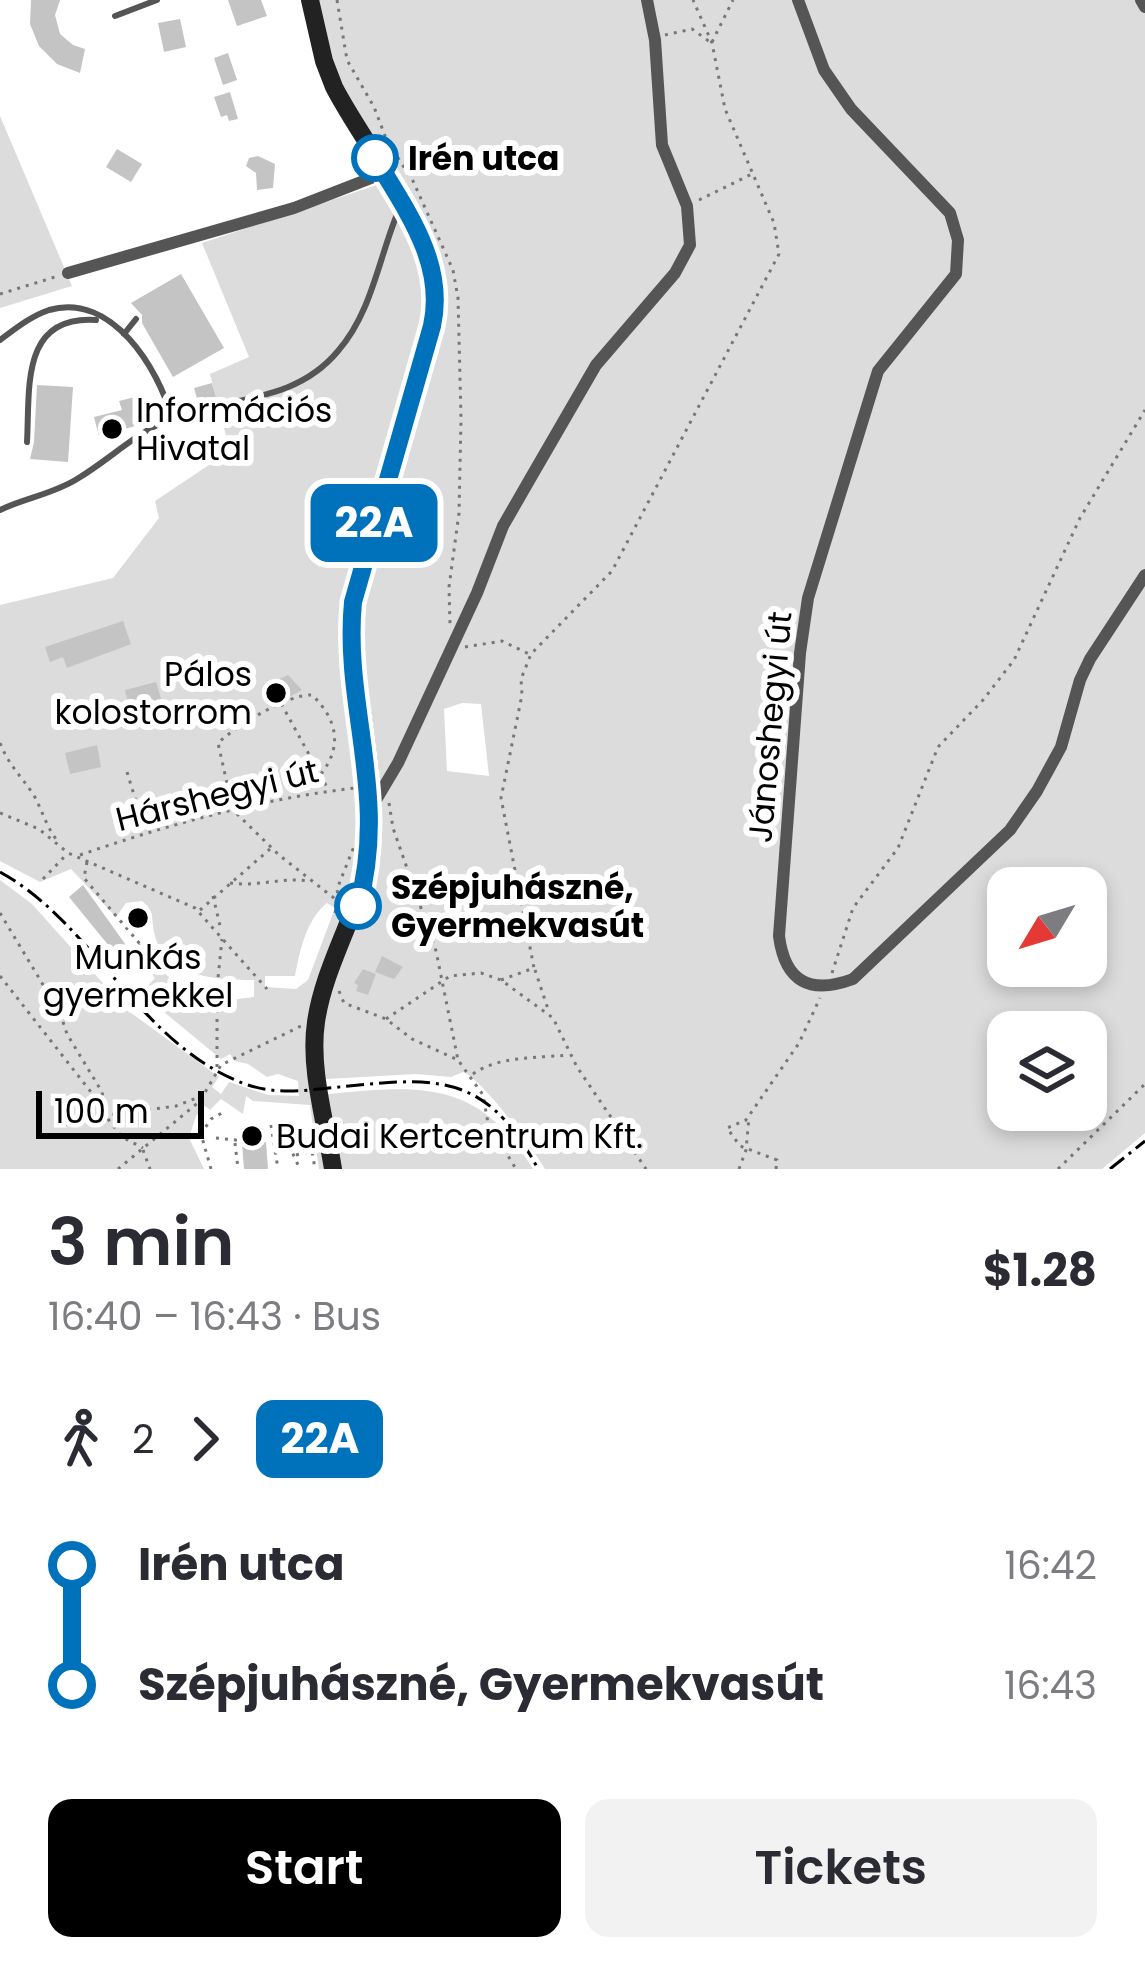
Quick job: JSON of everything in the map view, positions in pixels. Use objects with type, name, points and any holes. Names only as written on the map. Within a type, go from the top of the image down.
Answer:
[{"type":"main road","points":[[310,0],[334,87],[428,254],[436,294],[432,326],[353,602],[353,646],[376,788],[364,884],[316,1023],[333,1169]]},
{"type":"street","points":[[376,788],[452,645],[503,526],[596,365],[675,273],[690,245],[687,206],[662,145],[655,40],[647,0]]},
{"type":"street","name":"Jánoshegyi út","points":[[798,0],[824,70],[851,109],[950,213],[958,240],[956,274],[878,370],[808,598],[779,936],[782,957],[794,976],[808,985],[825,986]]},
{"type":"street","points":[[68,273],[294,208],[393,189]]},
{"type":"street","points":[[825,986],[853,979],[871,964],[1010,830],[1060,747],[1090,658],[1145,575]]},
{"type":"lane","points":[[115,16],[157,0]]},
{"type":"lane","points":[[0,510],[67,485],[126,441],[172,418],[279,393],[321,369],[353,331],[393,189]]},
{"type":"lane","points":[[0,340],[53,309],[82,310],[124,334],[150,361],[172,418]]},
{"type":"lane","points":[[124,334],[136,319]]},
{"type":"lane","points":[[27,442],[31,369],[40,343],[71,322],[103,321]]},
{"type":"path","points":[[337,0],[346,60],[413,181],[454,270],[461,419],[459,513],[449,587],[452,645],[480,648],[502,641],[531,654]]},
{"type":"path","points":[[646,1169],[570,1054],[539,991],[501,798],[522,695],[521,679],[531,654],[612,571],[779,254],[774,223],[725,109],[712,43],[694,0]]},
{"type":"path","points":[[712,43],[733,0]]},
{"type":"path","points":[[655,40],[685,28],[712,43]]},
{"type":"path","points":[[687,206],[754,173]]},
{"type":"path","points":[[0,294],[68,273]]},
{"type":"path","points":[[776,1169],[774,1158],[746,1150],[733,1141],[727,1128],[749,1116],[799,1043],[854,908],[902,839],[938,747],[1013,660],[1085,510],[1145,410]]},
{"type":"path","points":[[321,774],[334,757],[336,730],[312,695],[297,695],[218,743],[233,810],[271,848],[339,902],[333,920]]},
{"type":"path","points":[[277,696],[329,791]]},
{"type":"path","points":[[0,743],[9,766],[35,797],[41,820],[68,853],[200,911],[267,989]]},
{"type":"path","points":[[127,772],[146,833]]},
{"type":"path","points":[[376,788],[443,978],[458,1060]]},
{"type":"path","name":"Hárshegyi út","points":[[78,856],[233,810],[329,791],[376,788]]},
{"type":"path","points":[[0,813],[58,842]]},
{"type":"path","points":[[200,911],[271,848]]},
{"type":"path","points":[[44,879],[68,853]]},
{"type":"path","points":[[88,860],[84,878],[140,944],[155,951]]},
{"type":"path","points":[[230,882],[258,886],[291,878],[311,881]]},
{"type":"path","points":[[118,1169],[204,1095],[217,1069],[222,936],[213,896]]},
{"type":"path","points":[[0,913],[60,1012],[109,1115]]},
{"type":"path","points":[[110,968],[140,944]]},
{"type":"path","points":[[502,980],[534,968]]},
{"type":"path","points":[[386,1018],[443,978],[476,973],[502,980],[550,1014]]},
{"type":"path","points":[[0,976],[122,1137],[143,1148],[150,1169]]},
{"type":"path","points":[[340,983],[338,994],[344,1003],[386,1018],[412,1039],[458,1060],[483,1095],[488,1124],[516,1169]]},
{"type":"path","points":[[217,1069],[303,1025]]},
{"type":"path","points":[[472,1075],[482,1067],[570,1054]]},
{"type":"path","points":[[1058,1169],[1145,1084]]},
{"type":"path","points":[[109,1115],[176,1106],[204,1095]]},
{"type":"path","points":[[211,1169],[201,1134],[222,1113]]},
{"type":"path","points":[[739,1169],[749,1116]]},
{"type":"path","points":[[271,1125],[278,1169]]},
{"type":"path","points":[[217,1138],[255,1143],[253,1134]]},
{"type":"path","points":[[235,1142],[238,1169]]},
{"type":"path","points":[[274,1151],[288,1150],[300,1169]]},
{"type":"path","points":[[295,1156],[312,1151],[315,1169]]},
{"type":"shaded area","points":[[318,0],[1145,0],[1145,1133],[1102,1169],[545,1169],[494,1100],[463,1072],[451,1077],[326,1079],[327,1094],[392,1089],[445,1094],[491,1118],[533,1169],[319,1169],[310,1105],[253,1101],[246,1096],[243,1114],[221,1099],[196,1116],[189,1138],[204,1169],[0,1169],[0,880],[32,904],[127,1010],[219,1077],[212,1087],[221,1094],[229,1082],[268,1095],[299,1096],[298,1081],[278,1074],[267,1077],[230,1054],[221,1059],[164,1012],[145,989],[155,978],[136,955],[143,950],[167,976],[203,997],[254,997],[254,980],[196,974],[170,961],[142,901],[126,903],[116,917],[71,869],[40,882],[0,861],[0,605],[113,578],[159,518],[155,501],[230,451],[210,374],[249,357],[202,243],[377,185],[358,152],[378,141],[368,136],[333,65]],"holes":[[[481,704],[489,776],[447,771],[444,709]],[[327,903],[335,908],[308,980],[296,989],[265,987],[265,976],[295,976],[305,936]]]},
{"type":"shaded area","points":[[0,116],[72,286],[0,308]]},
{"type":"building","points":[[31,0],[60,0],[55,15],[60,34],[85,49],[80,73],[57,64],[39,46],[30,24]]},
{"type":"building","points":[[228,0],[261,0],[267,16],[237,26]]},
{"type":"building","points":[[180,19],[186,47],[164,52],[158,23]]},
{"type":"building","points":[[228,53],[237,80],[223,85],[214,58]]},
{"type":"building","points":[[230,92],[238,119],[229,121],[227,115],[221,117],[214,97]]},
{"type":"building","points":[[117,149],[142,164],[131,182],[106,167]]},
{"type":"building","points":[[258,156],[275,164],[273,188],[257,190],[256,173],[246,166],[249,158]]},
{"type":"building","points":[[181,274],[224,348],[173,377],[142,315],[131,303]]},
{"type":"building","points":[[212,383],[216,397],[198,402],[194,388]]},
{"type":"building","points":[[37,385],[73,387],[68,462],[30,459]]},
{"type":"building","points":[[139,396],[146,423],[99,436],[94,417],[122,410],[119,401]]},
{"type":"building","points":[[123,621],[131,644],[67,668],[63,657],[50,662],[45,647]]},
{"type":"building","points":[[288,675],[302,690],[289,697],[279,679]]},
{"type":"building","points":[[156,682],[162,702],[130,711],[125,690]]},
{"type":"building","points":[[97,745],[101,767],[70,774],[65,753]]},
{"type":"building","points":[[83,885],[128,948],[118,957],[69,897]]},
{"type":"building","points":[[382,956],[403,967],[394,979],[375,972]]},
{"type":"building","points":[[363,969],[376,974],[368,995],[356,991],[354,983]]},
{"type":"building","points":[[266,1142],[268,1169],[244,1169],[242,1144]]},
{"type":"railway","points":[[0,872],[64,922],[148,1015],[211,1067],[248,1085],[278,1091],[397,1082],[451,1086],[497,1112],[538,1169]]},
{"type":"railway","points":[[1110,1169],[1145,1141]]},
{"type":"bus line","name":"22A","points":[[358,906],[369,852],[371,808],[353,646],[353,602],[432,326],[436,294],[425,247],[375,158]]},
{"type":"place","name":"Irén utca","points":[[375,158]]},
{"type":"place","name":"Információs Hivatal","points":[[112,429]]},
{"type":"place","name":"Pálos kolostorrom","points":[[276,693]]},
{"type":"place","name":"Szépjuhászné, Gyermekvasút","points":[[358,906]]},
{"type":"place","name":"Munkás gyermekkel","points":[[138,918]]},
{"type":"place","name":"Budai Kertcentrum Kft.","points":[[252,1136]]}]
